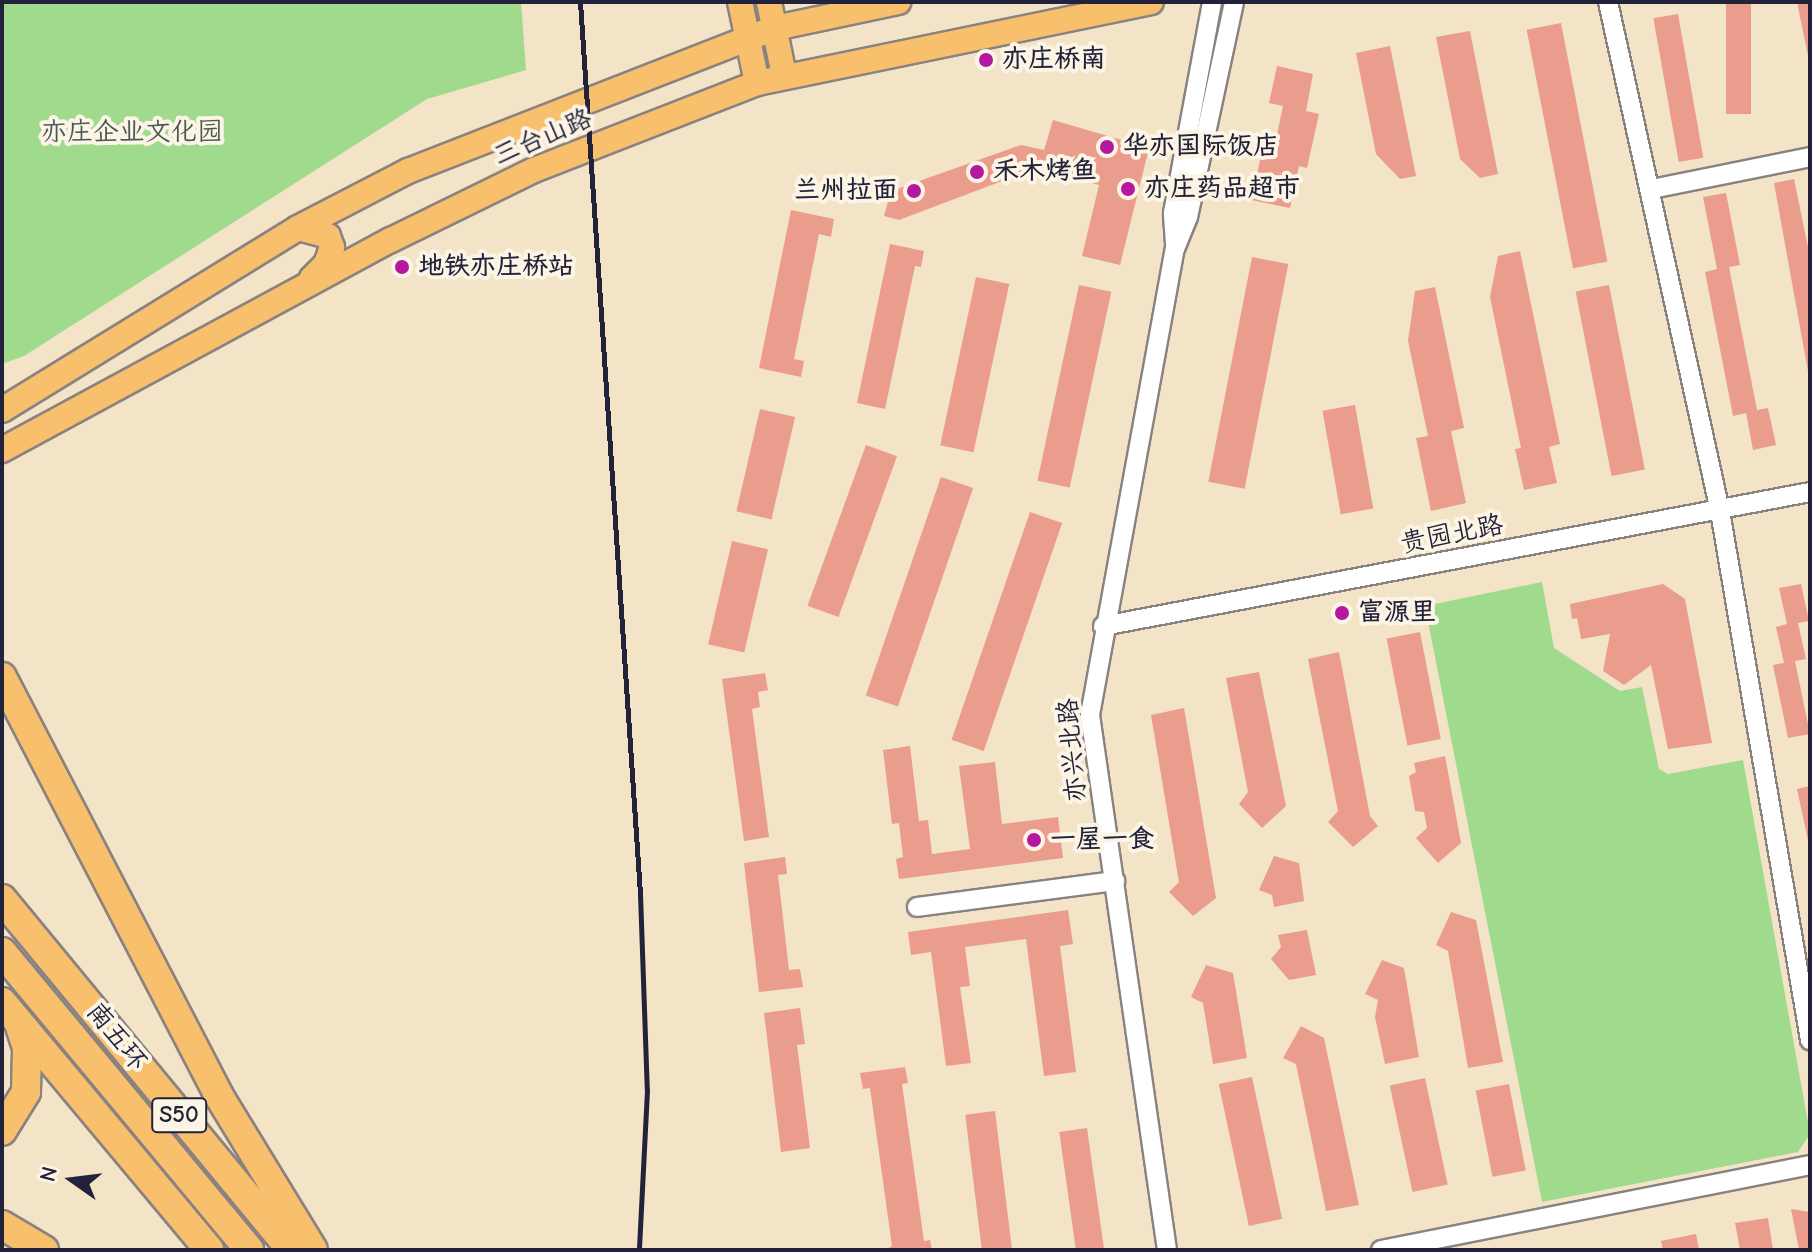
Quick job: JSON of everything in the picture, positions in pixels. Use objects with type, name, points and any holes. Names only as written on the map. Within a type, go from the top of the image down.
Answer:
[{"type":"highway","points":[[2,677],[248,1149],[313,1250]]},
{"type":"highway","name":"南五环","points":[[2,899],[291,1250]]},
{"type":"highway","name":"南五环","points":[[2,952],[249,1250]]},
{"type":"highway","points":[[2,1131],[26,1092],[27,1048],[10,1012]]},
{"type":"highway","points":[[10,1012],[209,1250]]},
{"type":"highway","points":[[2,1225],[44,1250]]},
{"type":"main road","points":[[740,2],[757,83]]},
{"type":"main road","points":[[769,2],[784,75]]},
{"type":"main road","name":"三台山路","points":[[2,410],[298,228],[408,171],[775,28],[898,2]]},
{"type":"main road","name":"三台山路","points":[[2,450],[298,291],[534,170],[757,83],[1151,2]]},
{"type":"main road","points":[[298,228],[328,236],[332,247],[326,264],[298,291]]},
{"type":"street","name":"亦兴北路","points":[[1175,249],[1173,213],[1212,2]]},
{"type":"street","name":"亦兴北路","points":[[1167,1250],[1090,715],[1103,626],[1175,249],[1188,217],[1234,2]]},
{"type":"street","points":[[1608,2],[1652,189],[1720,511],[1802,940],[1810,1040]]},
{"type":"street","points":[[1652,189],[1810,157]]},
{"type":"street","name":"贵园北路","points":[[1103,626],[1810,492]]},
{"type":"street","points":[[917,907],[1115,881]]},
{"type":"street","points":[[1381,1250],[1810,1165]]},
{"type":"green space","name":"亦庄企业文化园","points":[[2,2],[521,2],[526,70],[427,99],[24,356],[2,364]]},
{"type":"green space","points":[[1542,582],[1554,648],[1620,691],[1642,687],[1659,769],[1668,774],[1743,760],[1810,1134],[1798,1152],[1542,1202],[1425,606]]},
{"type":"building","points":[[1726,2],[1751,2],[1751,114],[1726,114]]},
{"type":"building","points":[[1797,2],[1810,2],[1810,61],[1809,61]]},
{"type":"building","points":[[1678,14],[1703,158],[1679,162],[1653,18]]},
{"type":"building","points":[[1561,23],[1607,262],[1573,268],[1527,30]]},
{"type":"building","points":[[1470,31],[1498,174],[1480,178],[1460,159],[1436,37]]},
{"type":"building","points":[[1390,46],[1416,176],[1400,179],[1376,154],[1356,53]]},
{"type":"building","points":[[1277,66],[1313,74],[1306,111],[1319,114],[1307,168],[1299,166],[1290,208],[1251,200],[1261,156],[1272,158],[1283,106],[1269,103]]},
{"type":"building","points":[[1053,120],[1149,148],[1120,265],[1082,256],[1099,185],[1039,167],[899,220],[884,216],[891,191],[1021,145],[1044,150]]},
{"type":"building","points":[[1794,179],[1810,257],[1809,377],[1774,183]]},
{"type":"building","points":[[1726,193],[1740,265],[1729,267],[1757,410],[1768,408],[1776,445],[1753,450],[1746,413],[1733,416],[1705,272],[1717,269],[1703,197]]},
{"type":"building","points":[[791,210],[834,219],[831,237],[819,234],[794,359],[804,361],[801,377],[759,368]]},
{"type":"building","points":[[890,244],[924,251],[921,267],[915,266],[885,409],[857,403]]},
{"type":"building","points":[[1520,251],[1560,444],[1549,447],[1557,483],[1524,490],[1515,449],[1521,448],[1490,297],[1498,256]]},
{"type":"building","points":[[1252,257],[1288,264],[1245,489],[1208,482]]},
{"type":"building","points":[[976,277],[1009,284],[973,452],[940,445]]},
{"type":"building","points":[[1079,285],[1111,292],[1070,487],[1037,481]]},
{"type":"building","points":[[1609,285],[1645,470],[1611,476],[1576,291]]},
{"type":"building","points":[[1435,287],[1464,428],[1451,431],[1466,503],[1431,511],[1416,438],[1428,436],[1408,341],[1415,291]]},
{"type":"building","points":[[1355,405],[1373,508],[1341,514],[1323,411]]},
{"type":"building","points":[[760,409],[795,417],[771,519],[736,511]]},
{"type":"building","points":[[866,445],[897,456],[839,617],[808,606]]},
{"type":"building","points":[[941,477],[973,488],[898,706],[866,695]]},
{"type":"building","points":[[1030,512],[1062,523],[984,751],[952,740]]},
{"type":"building","points":[[732,541],[768,549],[744,653],[708,644]]},
{"type":"building","points":[[1663,584],[1685,599],[1712,743],[1668,749],[1651,665],[1624,685],[1603,671],[1610,634],[1581,639],[1577,618],[1572,619],[1570,604]]},
{"type":"building","points":[[1801,584],[1809,621],[1798,623],[1806,659],[1795,661],[1810,734],[1788,738],[1773,665],[1784,663],[1776,627],[1787,624],[1779,588]]},
{"type":"building","points":[[1420,632],[1441,739],[1407,745],[1387,638]]},
{"type":"building","points":[[1339,652],[1370,816],[1378,826],[1353,847],[1328,822],[1338,811],[1308,659]]},
{"type":"building","points":[[1259,672],[1286,806],[1262,828],[1239,804],[1248,792],[1226,678]]},
{"type":"building","points":[[765,673],[768,690],[758,692],[760,707],[752,709],[769,837],[744,841],[722,679]]},
{"type":"building","points":[[1184,708],[1216,898],[1193,916],[1169,892],[1179,882],[1151,715]]},
{"type":"building","points":[[910,746],[919,821],[928,820],[932,854],[970,849],[959,766],[995,762],[1002,824],[1058,817],[1063,858],[899,879],[896,859],[903,857],[899,823],[892,824],[883,750]]},
{"type":"building","points":[[1445,756],[1461,843],[1438,863],[1416,838],[1427,828],[1424,812],[1415,811],[1409,776],[1416,772],[1414,763]]},
{"type":"building","points":[[1810,786],[1810,845],[1809,845],[1797,789]]},
{"type":"building","points":[[1274,856],[1299,863],[1304,901],[1274,907],[1272,895],[1259,890]]},
{"type":"building","points":[[785,857],[787,874],[778,875],[789,970],[800,969],[803,987],[759,992],[744,863]]},
{"type":"building","points":[[1068,910],[1073,944],[1060,946],[1076,1072],[1044,1076],[1026,939],[965,947],[970,986],[960,987],[971,1063],[946,1066],[931,952],[911,955],[908,932]]},
{"type":"building","points":[[1451,912],[1476,920],[1503,1062],[1468,1068],[1448,951],[1436,945]]},
{"type":"building","points":[[1307,930],[1316,975],[1289,980],[1271,959],[1281,947],[1278,935]]},
{"type":"building","points":[[1382,960],[1404,968],[1419,1057],[1385,1064],[1375,1017],[1378,1000],[1365,994]]},
{"type":"building","points":[[1206,965],[1233,973],[1247,1058],[1213,1064],[1203,1003],[1191,997]]},
{"type":"building","points":[[800,1008],[805,1044],[797,1045],[810,1148],[781,1152],[764,1013]]},
{"type":"building","points":[[1301,1026],[1324,1038],[1359,1205],[1326,1211],[1296,1064],[1283,1058]]},
{"type":"building","points":[[905,1067],[908,1083],[902,1084],[924,1241],[930,1240],[932,1250],[886,1250],[892,1246],[870,1088],[863,1089],[860,1073]]},
{"type":"building","points":[[1252,1077],[1282,1219],[1249,1226],[1219,1084]]},
{"type":"building","points":[[1425,1078],[1448,1185],[1412,1192],[1390,1085]]},
{"type":"building","points":[[1509,1084],[1526,1170],[1492,1177],[1476,1090]]},
{"type":"building","points":[[995,1111],[1012,1250],[982,1250],[965,1115]]},
{"type":"building","points":[[1087,1128],[1104,1250],[1076,1250],[1059,1132]]},
{"type":"building","points":[[1791,1209],[1810,1212],[1810,1250],[1799,1250]]},
{"type":"building","points":[[1768,1218],[1773,1250],[1740,1250],[1735,1223]]},
{"type":"building","points":[[1696,1234],[1699,1250],[1663,1250],[1661,1241]]},
{"type":"railway","points":[[580,2],[640,894],[647,1090],[639,1250]]},
{"type":"place","name":"亦庄桥南","points":[[986,60]]},
{"type":"place","name":"华亦国际饭店","points":[[1107,147]]},
{"type":"place","name":"禾木烤鱼","points":[[977,172]]},
{"type":"place","name":"亦庄药品超市","points":[[1128,189]]},
{"type":"place","name":"兰州拉面","points":[[914,191]]},
{"type":"place","name":"地铁亦庄桥站","points":[[402,267]]},
{"type":"place","name":"富源里","points":[[1342,613]]},
{"type":"place","name":"一屋一食","points":[[1034,840]]}]
